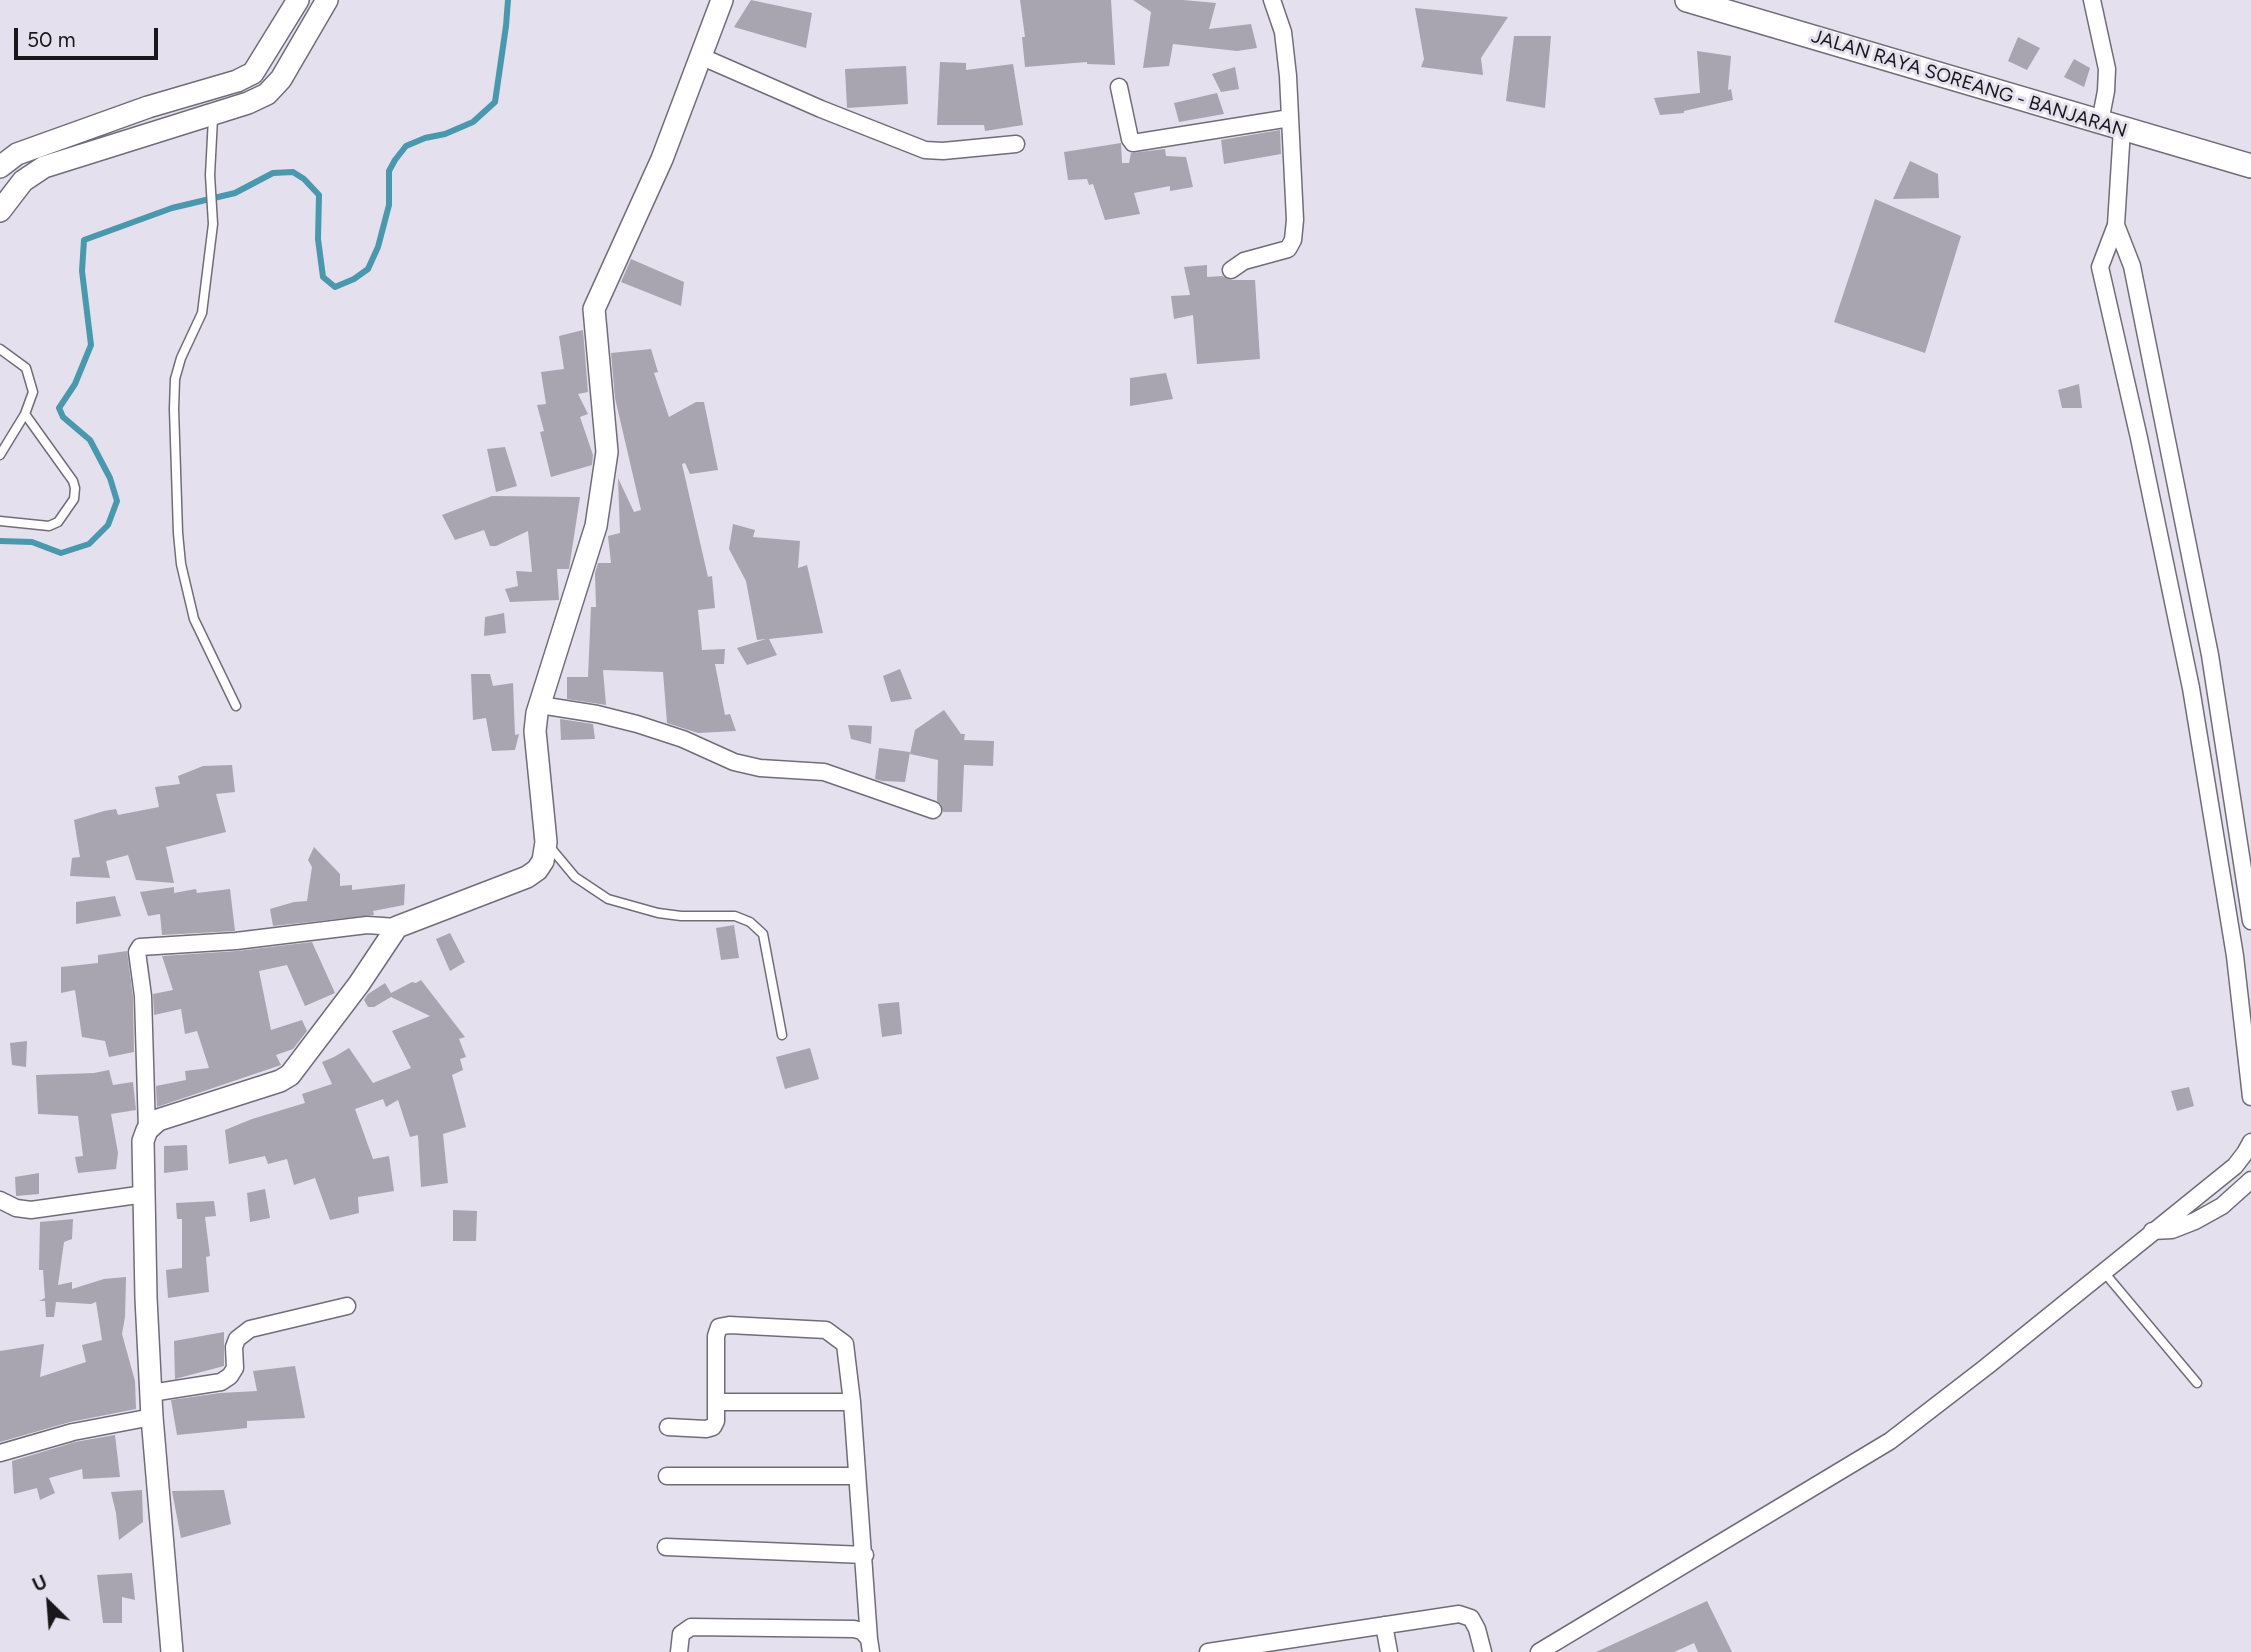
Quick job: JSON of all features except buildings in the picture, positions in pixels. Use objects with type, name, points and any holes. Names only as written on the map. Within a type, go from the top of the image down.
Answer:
[{"type":"main road","name":"JALAN RAYA SOREANG - BANJARAN","points":[[1687,0],[2251,166]]},
{"type":"street","points":[[0,166],[17,154],[148,107],[237,81],[253,73],[299,0]]},
{"type":"street","points":[[172,1652],[152,1417],[146,1298],[143,1141],[147,1130],[143,996],[137,952],[140,947],[236,941],[367,925],[397,927],[527,877],[537,870],[543,861],[546,842],[535,732],[540,705],[596,526],[607,452],[594,309],[662,159],[722,0]]},
{"type":"street","points":[[1231,270],[1244,261],[1281,252],[1291,246],[1295,220],[1283,32],[1272,0]]},
{"type":"street","points":[[2092,0],[2107,69],[2106,91],[2111,126],[2116,225],[2132,266],[2219,706],[2251,920]]},
{"type":"street","points":[[0,211],[23,181],[44,167],[248,103],[267,94],[281,79],[321,2]]},
{"type":"street","points":[[700,56],[925,150],[943,151],[1016,144]]},
{"type":"street","points":[[1119,87],[1133,143],[1290,118]]},
{"type":"street","points":[[2116,225],[2100,267],[2146,468],[2243,955],[2245,1058],[2251,1097]]},
{"type":"street","points":[[2146,468],[2171,463]]},
{"type":"street","points":[[540,705],[597,714],[637,724],[683,739],[734,762],[760,768],[824,772],[933,810]]},
{"type":"street","points":[[2195,712],[2219,706]]},
{"type":"street","points":[[147,1130],[158,1120],[280,1081],[290,1075],[359,984],[397,927]]},
{"type":"street","points":[[1539,1652],[1890,1441],[2235,1166],[2251,1142]]},
{"type":"street","points":[[2152,1231],[2172,1230],[2195,1222],[2222,1206],[2251,1180]]},
{"type":"street","points":[[0,1200],[16,1208],[32,1210],[145,1194]]},
{"type":"street","points":[[151,1393],[221,1382],[230,1376],[235,1368],[233,1355],[237,1339],[250,1329],[347,1306]]},
{"type":"street","points":[[668,1427],[713,1427],[716,1421],[716,1336],[719,1327],[729,1325],[826,1331],[845,1345],[865,1555],[870,1646]]},
{"type":"street","points":[[716,1402],[852,1402]]},
{"type":"street","points":[[0,1453],[73,1432],[152,1417]]},
{"type":"street","points":[[667,1476],[856,1476]]},
{"type":"street","points":[[666,1547],[865,1555]]},
{"type":"street","points":[[1208,1652],[1297,1645],[1384,1625],[1465,1615],[1471,1618],[1477,1629],[1483,1652]]},
{"type":"street","points":[[1384,1625],[1389,1652]]},
{"type":"street","points":[[679,1652],[681,1634],[691,1627],[854,1629],[862,1631],[870,1646]]},
{"type":"lane","points":[[213,114],[210,188],[213,224],[202,313],[181,358],[175,379],[178,533],[181,564],[194,619],[236,706]]},
{"type":"lane","points":[[0,349],[26,368],[32,381],[33,392],[25,414],[0,455]]},
{"type":"lane","points":[[0,521],[49,526],[58,522],[74,499],[73,481],[25,414]]},
{"type":"lane","points":[[546,842],[575,877],[608,899],[659,913],[681,916],[735,916],[750,922],[763,934],[782,1035]]},
{"type":"lane","points":[[2103,1271],[2197,1383]]},
{"type":"waterway","points":[[0,541],[32,542],[61,553],[89,544],[108,525],[117,501],[110,478],[90,440],[63,417],[59,408],[75,384],[91,345],[82,271],[84,240],[172,208],[235,193],[273,173],[293,172],[319,195],[318,239],[323,277],[335,287],[354,279],[368,269],[378,247],[389,205],[389,171],[406,146],[473,122],[495,102],[508,0]]}]
